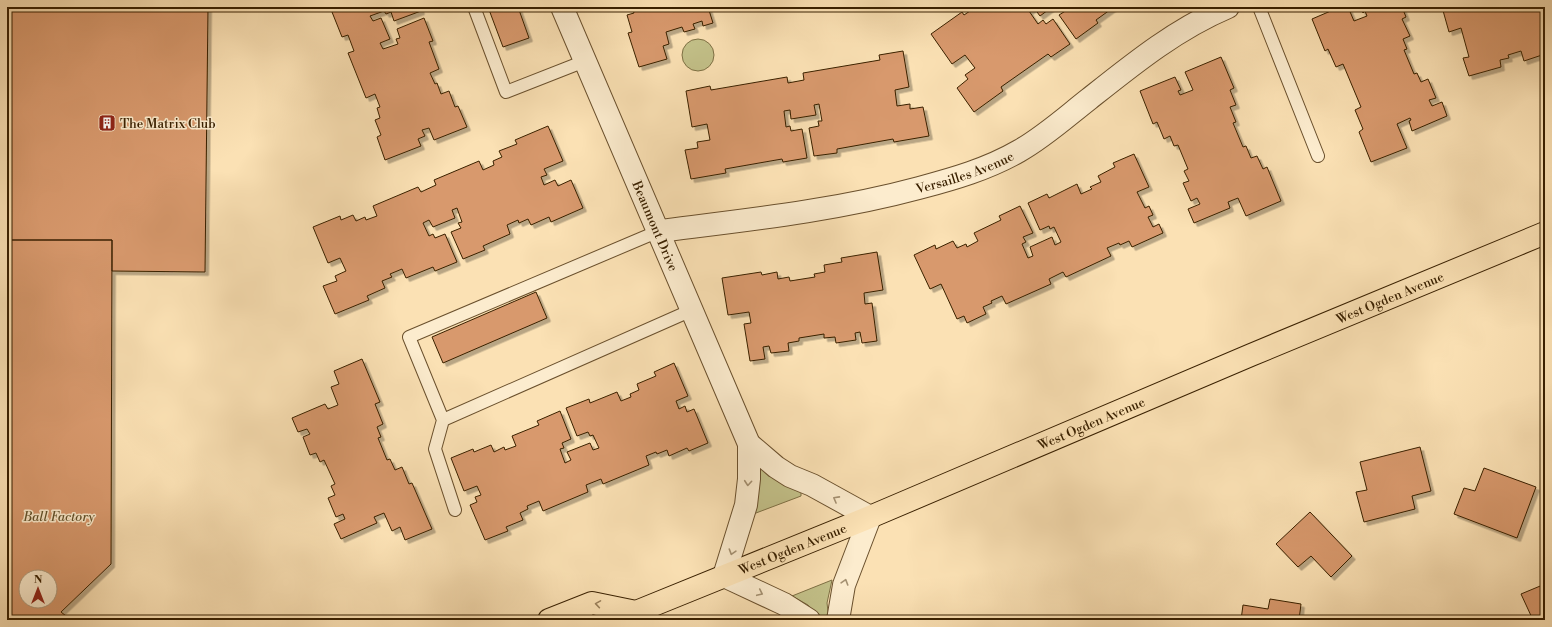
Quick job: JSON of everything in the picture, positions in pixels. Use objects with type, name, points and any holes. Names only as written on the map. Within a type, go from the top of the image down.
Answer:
[{"type":"main road","name":"West Ogden Avenue","points":[[549,620],[592,603],[634,616],[724,576],[870,517],[1251,355],[1545,233]]},
{"type":"street","name":"Beaumont Drive","points":[[562,7],[749,444],[749,479],[746,506],[724,576]]},
{"type":"street","name":"Versailles Avenue","points":[[658,231],[847,205],[884,198],[948,180],[989,166],[1019,151],[1042,136],[1130,66],[1166,40],[1228,7]]},
{"type":"street","name":"Beaumont Drive","points":[[749,444],[776,467],[790,476],[812,485],[870,517]]},
{"type":"street","points":[[838,620],[844,585],[870,517]]},
{"type":"street","points":[[724,576],[784,604],[809,620]]},
{"type":"lane","points":[[474,7],[506,92],[586,61]]},
{"type":"lane","points":[[1259,7],[1318,156]]},
{"type":"lane","points":[[455,510],[436,449],[443,420],[409,337],[658,231]]},
{"type":"lane","points":[[443,420],[692,310]]},
{"type":"shaded area","points":[[698,39],[709,44],[714,55],[709,66],[698,71],[687,66],[682,55],[687,44]]},
{"type":"shaded area","points":[[758,466],[798,489],[801,496],[756,513],[752,512]]},
{"type":"shaded area","points":[[832,580],[827,603],[829,620],[820,620],[808,605],[792,596]]},
{"type":"building","name":"The Matrix Club","points":[[7,7],[208,7],[205,272],[112,271],[112,240],[7,240]]},
{"type":"building","points":[[330,7],[420,7],[421,11],[394,21],[391,12],[386,14],[384,11],[370,16],[373,21],[381,18],[390,39],[380,43],[383,49],[398,44],[396,39],[400,38],[397,29],[424,18],[433,41],[429,42],[439,69],[430,73],[435,84],[437,83],[441,94],[449,91],[455,107],[458,106],[467,127],[434,140],[429,128],[422,130],[425,136],[418,139],[421,146],[385,160],[377,137],[381,135],[375,120],[380,118],[377,108],[380,107],[375,94],[366,98],[348,53],[354,51],[348,35],[342,37]]},
{"type":"building","points":[[488,7],[518,7],[529,38],[503,47]]},
{"type":"building","points":[[632,7],[708,7],[713,23],[703,26],[702,21],[693,24],[695,29],[684,32],[682,27],[666,32],[669,44],[663,46],[667,59],[639,67],[628,33],[632,32],[627,15],[634,13]]},
{"type":"building","points":[[976,7],[1052,7],[1040,16],[1034,8],[1029,11],[1038,24],[1043,20],[1046,24],[1053,19],[1070,44],[1051,57],[1048,54],[1001,87],[1003,91],[974,112],[957,88],[968,79],[965,75],[975,68],[965,55],[952,64],[931,34],[962,12],[964,15]]},
{"type":"building","points":[[1065,7],[1114,7],[1096,20],[1098,23],[1076,39],[1059,15],[1067,10]]},
{"type":"building","points":[[1340,7],[1348,7],[1354,21],[1367,16],[1365,11],[1363,13],[1360,7],[1402,7],[1406,17],[1402,19],[1410,36],[1403,39],[1407,49],[1404,50],[1414,74],[1417,73],[1421,82],[1428,79],[1436,98],[1429,100],[1432,106],[1442,102],[1447,116],[1412,131],[1409,121],[1411,120],[1410,118],[1397,124],[1407,148],[1371,162],[1359,132],[1363,129],[1355,110],[1361,107],[1343,64],[1336,67],[1328,49],[1325,51],[1312,19]]},
{"type":"building","points":[[1442,7],[1545,7],[1545,54],[1524,61],[1521,51],[1508,55],[1509,58],[1500,60],[1501,67],[1469,76],[1463,58],[1469,57],[1461,28],[1449,32]]},
{"type":"building","points":[[903,51],[909,87],[895,90],[897,106],[910,104],[910,109],[923,107],[929,136],[894,142],[893,139],[837,149],[837,153],[814,156],[809,128],[819,126],[818,121],[822,121],[819,104],[814,105],[816,115],[791,119],[790,110],[784,111],[786,127],[790,126],[791,131],[802,129],[807,158],[783,162],[782,159],[725,169],[726,173],[691,179],[685,150],[698,148],[697,142],[710,140],[707,124],[692,127],[686,91],[710,86],[711,90],[787,77],[788,83],[804,80],[803,73],[880,60],[879,55]]},
{"type":"building","points":[[1221,57],[1234,88],[1230,90],[1236,105],[1230,107],[1236,122],[1233,123],[1243,147],[1246,146],[1251,158],[1257,156],[1263,169],[1267,167],[1281,201],[1246,216],[1238,198],[1228,202],[1230,208],[1194,223],[1188,209],[1200,204],[1197,198],[1191,201],[1183,183],[1189,181],[1184,171],[1188,169],[1178,145],[1174,146],[1170,136],[1164,139],[1157,122],[1153,124],[1140,91],[1175,77],[1181,90],[1178,91],[1180,95],[1193,90],[1185,72]]},
{"type":"building","points":[[548,126],[563,161],[544,169],[547,175],[541,177],[544,185],[555,180],[558,186],[571,180],[583,208],[551,222],[549,217],[531,225],[528,219],[519,223],[518,220],[507,225],[510,234],[483,246],[485,250],[463,259],[451,232],[461,228],[458,223],[462,222],[457,208],[452,210],[455,218],[433,227],[429,220],[423,223],[429,236],[433,234],[435,238],[445,234],[457,262],[435,271],[433,267],[406,278],[402,269],[390,274],[392,277],[382,281],[385,288],[367,296],[369,300],[335,314],[323,286],[337,281],[335,276],[346,271],[340,258],[328,263],[313,227],[340,216],[341,220],[353,215],[356,221],[365,217],[366,220],[377,216],[373,206],[418,187],[421,192],[436,185],[434,180],[479,161],[483,170],[494,165],[493,161],[502,157],[499,151],[517,144],[515,140]]},
{"type":"building","points":[[1134,154],[1149,187],[1137,192],[1145,208],[1149,206],[1153,215],[1148,217],[1153,227],[1159,224],[1163,233],[1132,247],[1129,241],[1107,248],[1111,256],[1066,277],[1063,272],[1049,279],[1051,284],[1006,304],[1002,296],[991,301],[992,303],[983,307],[986,314],[967,323],[964,316],[957,319],[941,284],[930,289],[914,255],[935,245],[936,249],[953,241],[957,248],[966,244],[967,247],[978,241],[974,233],[1001,220],[999,216],[1020,206],[1033,233],[1023,237],[1026,242],[1022,244],[1028,258],[1033,256],[1030,247],[1052,237],[1055,245],[1061,242],[1054,227],[1050,229],[1049,226],[1040,230],[1028,203],[1047,194],[1049,198],[1077,184],[1081,194],[1092,189],[1090,187],[1101,182],[1098,176],[1115,167],[1113,163]]},
{"type":"building","points":[[7,240],[112,240],[111,564],[61,612],[71,620],[7,620]]},
{"type":"building","points":[[877,252],[883,290],[864,293],[865,304],[872,303],[877,341],[862,343],[860,332],[855,333],[856,340],[836,343],[835,337],[824,338],[824,334],[799,338],[799,341],[788,343],[789,351],[771,353],[769,346],[763,347],[765,359],[750,361],[744,324],[751,323],[749,312],[728,315],[722,278],[761,272],[762,275],[777,272],[778,279],[789,277],[790,281],[815,277],[814,274],[825,272],[824,265],[842,262],[841,258]]},
{"type":"building","points":[[536,292],[547,318],[443,363],[432,337]]},
{"type":"building","points":[[362,359],[380,402],[375,404],[383,424],[377,427],[381,437],[378,438],[387,460],[390,459],[395,470],[402,467],[409,484],[412,483],[432,529],[405,540],[400,527],[392,531],[384,513],[374,517],[377,523],[341,539],[334,524],[345,519],[343,514],[336,517],[328,498],[335,495],[331,486],[335,484],[324,460],[320,462],[316,453],[310,455],[303,437],[310,434],[307,429],[298,432],[292,418],[325,404],[328,409],[338,405],[331,387],[339,384],[334,371]]},
{"type":"building","points":[[674,363],[688,396],[676,401],[679,409],[685,406],[687,412],[694,409],[708,443],[689,451],[687,448],[669,456],[667,450],[646,456],[649,465],[603,484],[601,479],[586,485],[588,492],[543,511],[539,501],[527,506],[528,509],[520,513],[523,520],[506,527],[508,531],[485,540],[470,505],[477,502],[475,497],[481,495],[477,486],[464,491],[451,458],[473,449],[474,452],[491,445],[494,452],[504,447],[505,450],[516,446],[512,436],[539,425],[537,421],[560,411],[571,439],[562,443],[564,448],[560,449],[565,463],[571,460],[567,452],[590,443],[593,450],[599,448],[593,435],[590,436],[588,432],[577,436],[566,408],[589,399],[590,403],[617,392],[621,401],[631,397],[630,394],[639,390],[637,384],[656,376],[654,372]]},
{"type":"building","points":[[1420,447],[1431,491],[1412,496],[1415,509],[1364,522],[1356,492],[1367,490],[1360,462]]},
{"type":"building","points":[[1484,468],[1536,487],[1517,538],[1454,514],[1464,488],[1475,491]]},
{"type":"building","points":[[1310,512],[1352,556],[1331,577],[1311,556],[1298,567],[1276,544]]},
{"type":"building","points":[[1545,584],[1545,615],[1533,620],[1521,594]]},
{"type":"building","points":[[1270,599],[1301,604],[1299,620],[1241,620],[1243,605],[1268,609]]},
{"type":"place","name":"The Matrix Club","points":[[107,123]]},
{"type":"park label","name":"Ball Factory","points":[[59,516]]}]
